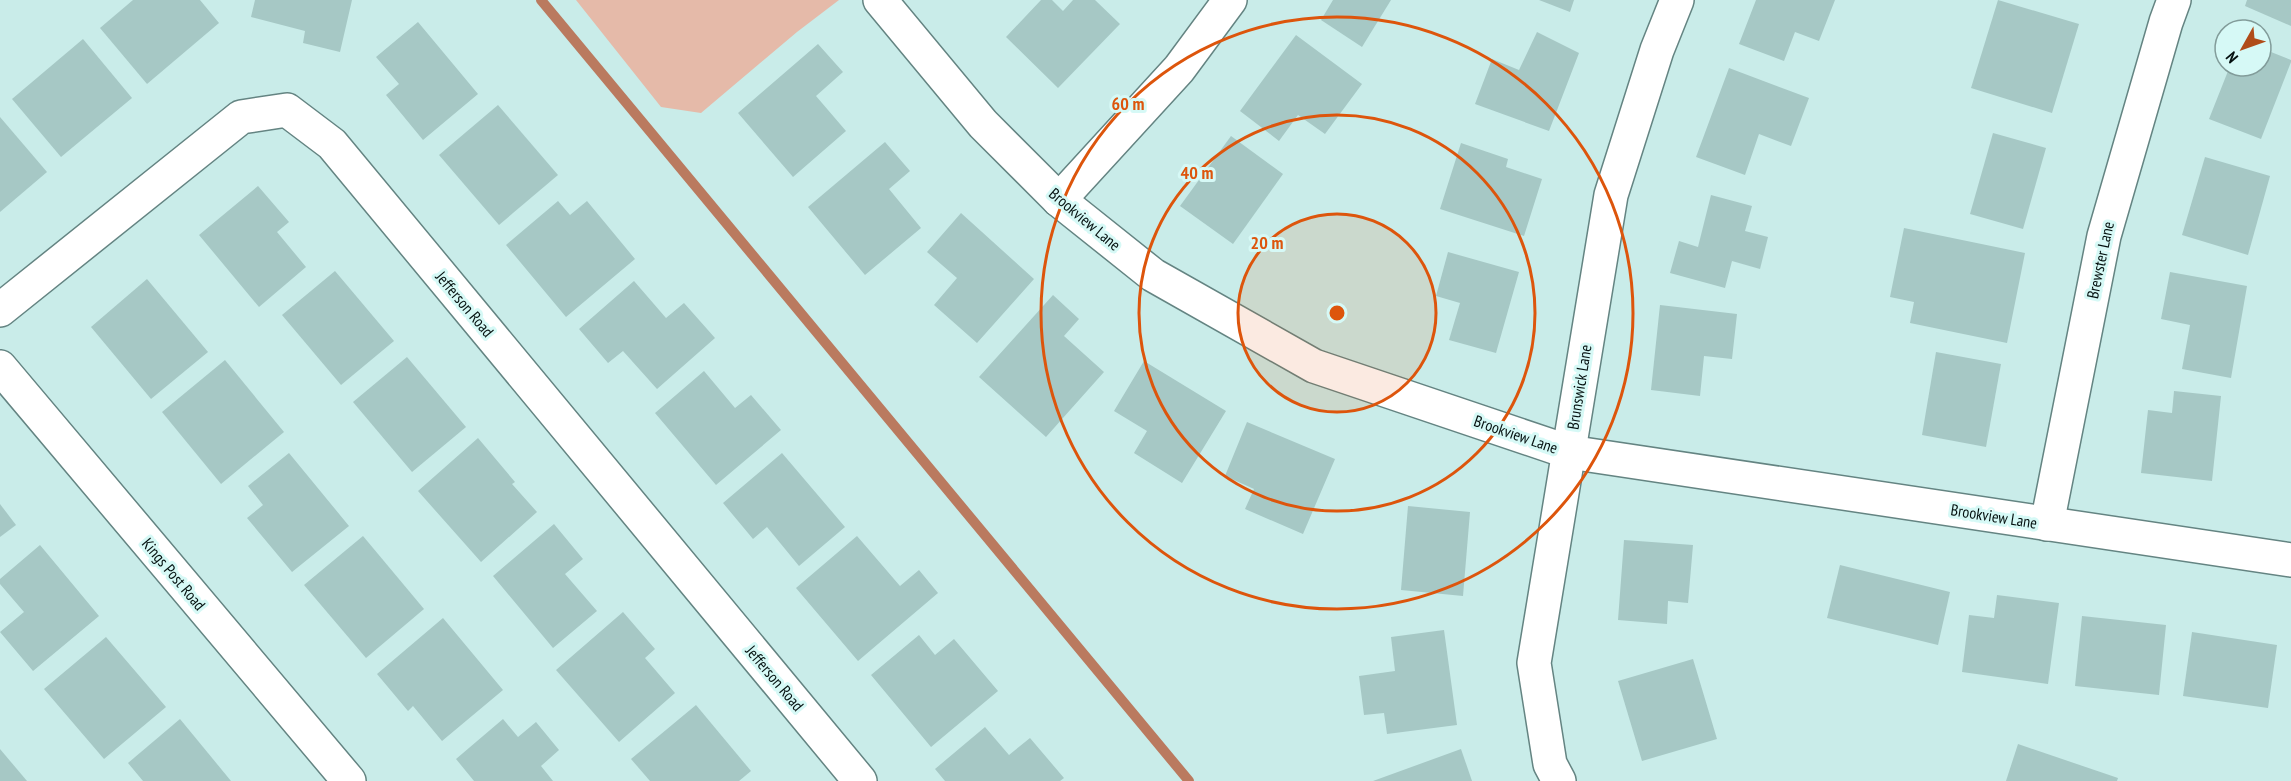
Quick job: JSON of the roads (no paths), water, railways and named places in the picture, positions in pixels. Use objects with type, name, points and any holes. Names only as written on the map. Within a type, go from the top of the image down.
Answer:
[{"type":"street","name":"Brookview Lane","points":[[880,0],[983,124],[1059,200],[1154,275],[1314,366],[1569,452],[2291,560]]},
{"type":"street","points":[[1059,200],[1179,69],[1230,0]]},
{"type":"street","name":"Brunswick Lane","points":[[1559,781],[1550,764],[1534,663],[1611,195],[1657,50],[1677,0]]},
{"type":"street","name":"Brewster Lane","points":[[2047,524],[2104,236],[2174,0]]},
{"type":"street","name":"Jefferson Road","points":[[0,310],[241,117],[287,110],[332,144],[860,781]]},
{"type":"street","name":"Kings Post Road","points":[[0,367],[349,781]]},
{"type":"waterway","points":[[541,0],[1189,781]]}]
